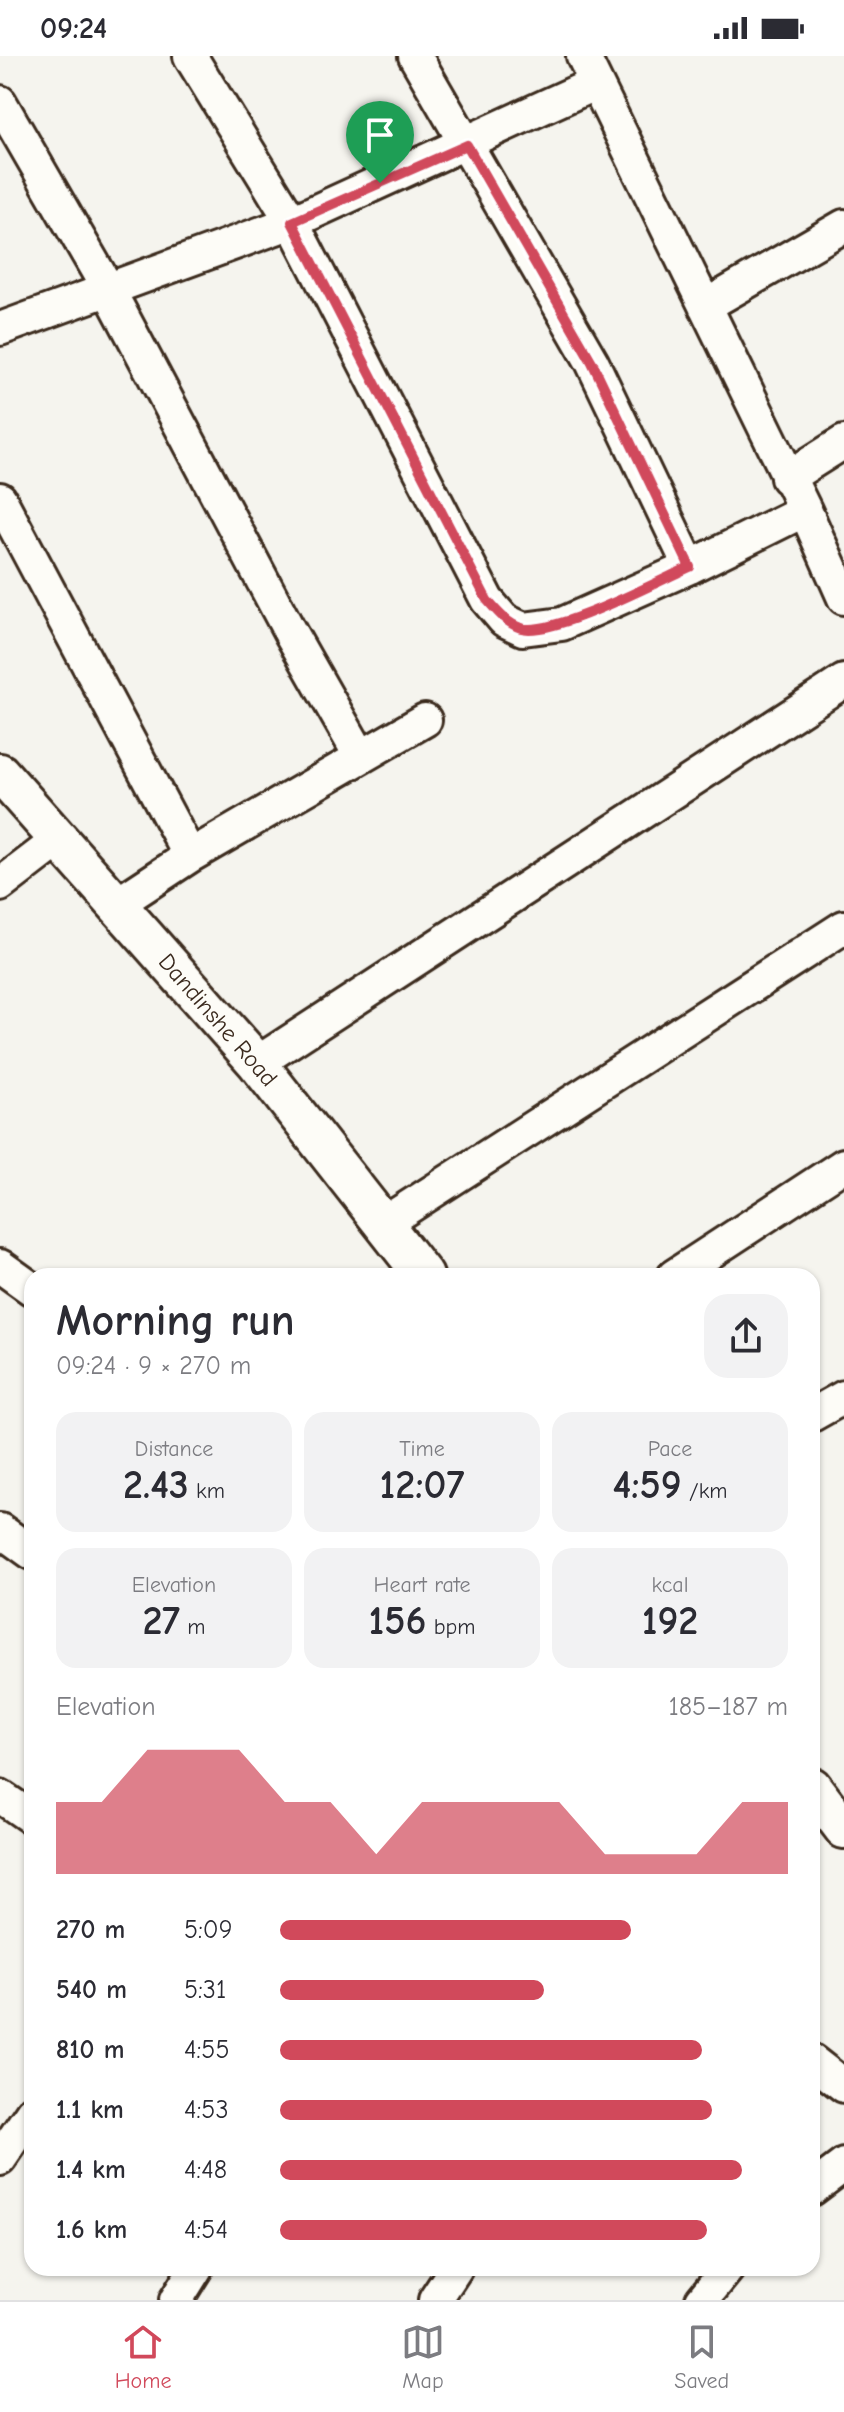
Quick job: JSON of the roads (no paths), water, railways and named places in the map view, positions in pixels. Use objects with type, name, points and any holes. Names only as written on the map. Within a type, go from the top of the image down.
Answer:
[{"type":"street","points":[[190,56],[292,222],[487,600],[504,620],[523,629],[562,624],[690,567],[805,510]]},
{"type":"street","points":[[415,56],[592,362],[690,567]]},
{"type":"street","points":[[0,329],[292,222],[467,145],[588,70],[805,510],[844,598]]},
{"type":"street","points":[[0,102],[108,289],[291,634],[361,757]]},
{"type":"street","points":[[705,306],[844,226]]},
{"type":"street","points":[[787,478],[844,442]]},
{"type":"street","points":[[0,499],[190,856]]},
{"type":"street","points":[[257,1063],[844,681]]},
{"type":"street","points":[[117,904],[190,856],[425,720]]},
{"type":"street","name":"Dandinshe Road","points":[[0,773],[257,1063],[418,1268]]},
{"type":"street","points":[[0,885],[60,839]]},
{"type":"street","points":[[384,1223],[844,927]]},
{"type":"street","points":[[686,1268],[844,1165]]},
{"type":"street","points":[[0,1266],[24,1283]]},
{"type":"street","points":[[820,1410],[844,1397]]},
{"type":"street","points":[[0,1530],[24,1547]]},
{"type":"street","points":[[0,1796],[24,1812]]},
{"type":"street","points":[[820,1798],[844,1829]]},
{"type":"street","points":[[820,2067],[844,2086]]},
{"type":"street","points":[[0,2159],[24,2124]]},
{"type":"street","points":[[820,2183],[844,2165]]},
{"type":"street","points":[[176,2300],[191,2276]]},
{"type":"street","points":[[435,2300],[451,2276]]},
{"type":"street","points":[[702,2300],[722,2276]]}]
